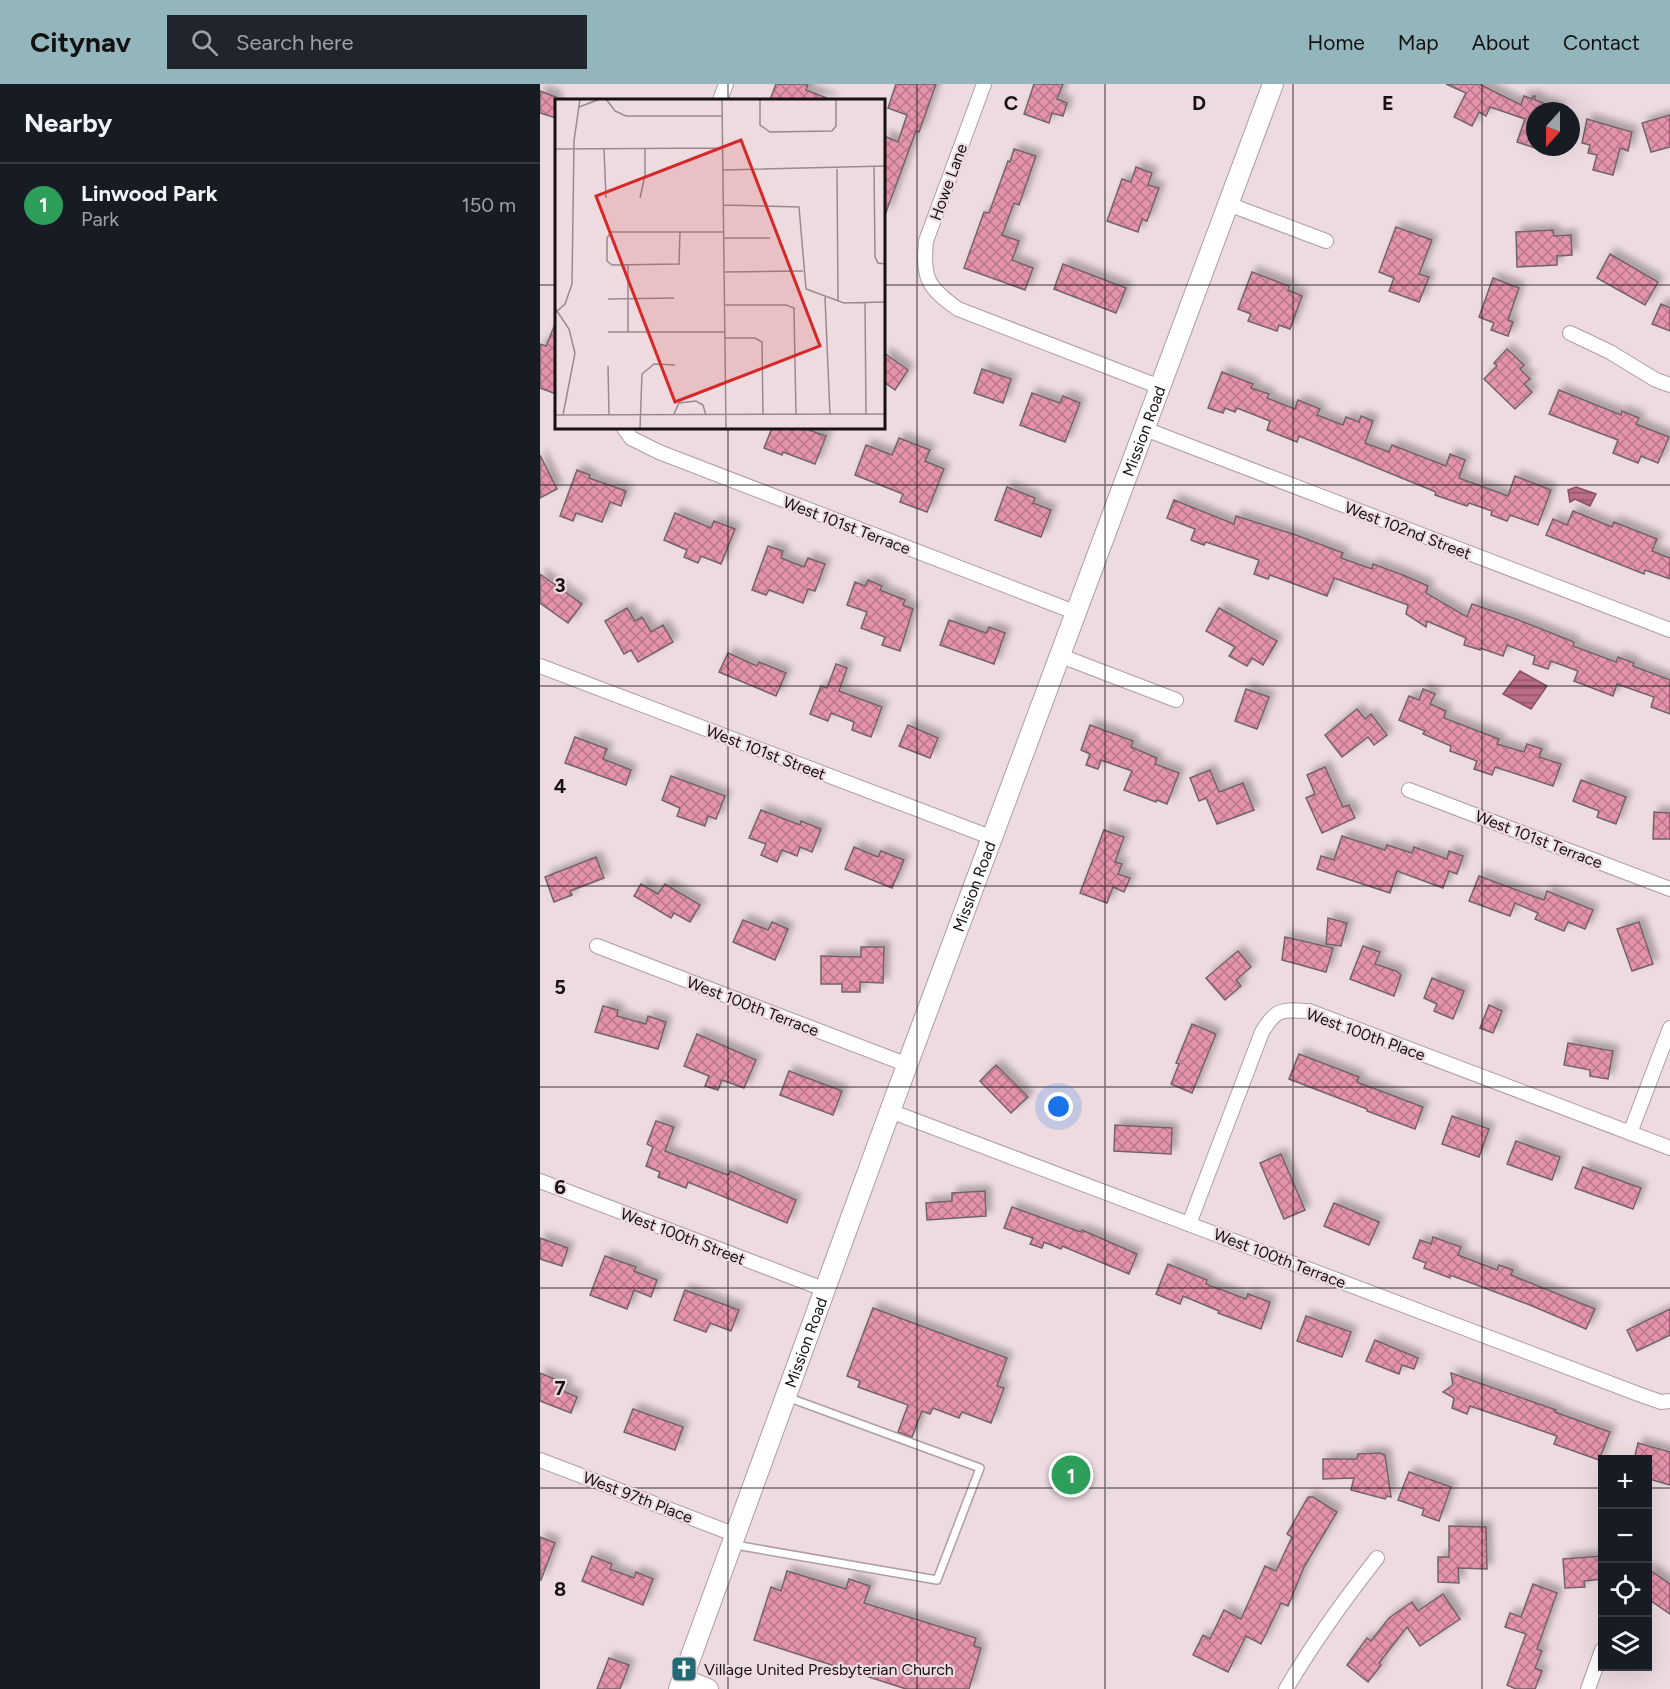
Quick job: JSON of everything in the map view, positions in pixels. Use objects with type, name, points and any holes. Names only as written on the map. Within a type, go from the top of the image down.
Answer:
[{"type":"main road","name":"Mission Road","points":[[681,1684],[890,1111],[1273,84]]},
{"type":"main road","points":[[681,1684],[708,1689]]},
{"type":"street","points":[[720,99],[726,84]]},
{"type":"street","name":"Howe Lane","points":[[984,84],[926,241],[924,262],[930,282],[939,295],[958,309],[1160,387]]},
{"type":"street","points":[[1228,204],[1326,241]]},
{"type":"street","points":[[1570,333],[1610,351],[1656,380],[1670,385]]},
{"type":"street","name":"West 101st Terrace","points":[[625,429],[631,438],[659,452],[1077,613]]},
{"type":"street","name":"West 102nd Street","points":[[1145,429],[1670,630]]},
{"type":"street","points":[[1061,656],[1176,700]]},
{"type":"street","name":"West 101st Street","points":[[540,666],[993,838]]},
{"type":"street","name":"West 101st Terrace","points":[[1408,790],[1670,889]]},
{"type":"street","name":"West 100th Terrace","points":[[597,946],[908,1065]]},
{"type":"street","name":"West 100th Place","points":[[1189,1224],[1262,1032],[1270,1018],[1283,1010],[1309,1011],[1670,1148]]},
{"type":"street","points":[[1630,1133],[1670,1028]]},
{"type":"street","name":"West 100th Terrace","points":[[890,1111],[1641,1395],[1661,1402],[1670,1401]]},
{"type":"street","name":"West 100th Street","points":[[540,1181],[826,1290]]},
{"type":"street","name":"West 97th Place","points":[[540,1460],[734,1539]]},
{"type":"street","points":[[1286,1689],[1305,1656],[1344,1599],[1377,1558]]},
{"type":"street","points":[[1588,1689],[1598,1661]]},
{"type":"lane","points":[[734,1539],[937,1580],[980,1468],[787,1397]]},
{"type":"shaded area","points":[[1576,487],[1596,494],[1590,506],[1575,499],[1570,502],[1568,490]]},
{"type":"shaded area","points":[[1520,671],[1547,686],[1531,709],[1503,694]]},
{"type":"building","points":[[776,84],[808,84],[806,90],[829,99],[770,99]]},
{"type":"building","points":[[896,84],[936,84],[885,215],[885,136],[898,142],[907,115],[888,108]]},
{"type":"building","points":[[1034,84],[1063,84],[1057,99],[1067,103],[1063,116],[1052,113],[1049,123],[1024,114]]},
{"type":"building","points":[[1446,84],[1479,84],[1521,105],[1524,96],[1532,99],[1535,96],[1535,100],[1541,102],[1526,102],[1526,145],[1517,142],[1525,119],[1490,107],[1486,116],[1479,112],[1472,126],[1454,117],[1466,93]]},
{"type":"building","points":[[540,91],[556,97],[555,118],[540,113]]},
{"type":"building","points":[[1670,115],[1670,147],[1651,152],[1642,123]]},
{"type":"building","points":[[1587,119],[1632,132],[1628,151],[1620,148],[1613,175],[1593,170],[1597,155],[1588,153],[1590,145],[1582,143]]},
{"type":"building","points":[[1014,149],[1036,156],[1019,205],[1014,203],[1002,235],[1019,241],[1012,260],[1033,268],[1025,290],[964,268],[984,212],[989,213]]},
{"type":"building","points":[[1136,167],[1152,173],[1148,185],[1159,188],[1147,221],[1142,219],[1138,232],[1107,221],[1122,179],[1131,182]]},
{"type":"building","points":[[1396,227],[1432,240],[1419,274],[1429,277],[1419,302],[1389,291],[1394,278],[1379,272]]},
{"type":"building","points":[[1553,230],[1554,236],[1571,235],[1572,255],[1557,256],[1557,265],[1517,267],[1516,232]]},
{"type":"building","points":[[1610,254],[1658,282],[1645,305],[1597,278]]},
{"type":"building","points":[[1063,264],[1126,288],[1116,313],[1054,289]]},
{"type":"building","points":[[1252,272],[1289,286],[1288,290],[1302,296],[1290,329],[1279,325],[1277,331],[1248,321],[1251,314],[1238,309]]},
{"type":"building","points":[[1493,278],[1519,288],[1508,320],[1513,322],[1508,336],[1491,330],[1494,323],[1479,317]]},
{"type":"building","points":[[1661,304],[1670,308],[1670,331],[1652,324]]},
{"type":"building","points":[[555,324],[555,394],[540,388],[540,344],[546,346]]},
{"type":"building","points":[[1507,349],[1524,365],[1520,369],[1530,379],[1524,384],[1532,392],[1515,409],[1484,379],[1497,366],[1494,363]]},
{"type":"building","points":[[885,354],[908,370],[895,390],[885,383]]},
{"type":"building","points":[[982,369],[1011,379],[1003,403],[974,393]]},
{"type":"building","points":[[1222,372],[1253,384],[1251,388],[1269,394],[1267,398],[1295,409],[1298,400],[1320,409],[1317,415],[1343,425],[1346,417],[1359,422],[1361,416],[1373,421],[1365,443],[1389,452],[1392,445],[1446,466],[1450,454],[1465,460],[1459,478],[1508,496],[1515,476],[1551,490],[1538,525],[1510,515],[1507,521],[1491,515],[1492,511],[1469,503],[1467,506],[1435,495],[1436,492],[1299,436],[1297,442],[1267,430],[1270,421],[1237,408],[1235,412],[1225,408],[1223,413],[1208,408]]},
{"type":"building","points":[[1559,390],[1621,415],[1622,411],[1639,418],[1636,424],[1669,437],[1658,463],[1641,456],[1638,463],[1613,453],[1618,440],[1549,414]]},
{"type":"building","points":[[1032,393],[1060,403],[1063,396],[1080,403],[1065,442],[1020,425]]},
{"type":"building","points":[[772,429],[806,429],[826,436],[815,464],[783,452],[782,455],[764,448]]},
{"type":"building","points":[[899,438],[930,450],[925,461],[944,469],[927,512],[900,502],[903,494],[855,475],[866,445],[892,455]]},
{"type":"building","points":[[540,455],[557,489],[540,498]]},
{"type":"building","points":[[577,470],[590,475],[589,478],[626,491],[621,506],[610,502],[602,522],[576,513],[573,521],[560,516]]},
{"type":"building","points":[[1007,487],[1035,498],[1033,503],[1051,510],[1041,537],[995,520]]},
{"type":"building","points":[[1174,500],[1234,524],[1236,516],[1296,535],[1343,553],[1341,558],[1372,569],[1373,564],[1403,575],[1428,586],[1426,593],[1467,617],[1472,604],[1574,642],[1573,646],[1616,662],[1618,657],[1634,663],[1633,666],[1670,680],[1670,714],[1651,707],[1654,697],[1617,684],[1613,696],[1574,681],[1578,671],[1551,661],[1548,669],[1533,664],[1535,656],[1507,645],[1503,656],[1464,645],[1466,638],[1427,621],[1426,627],[1406,614],[1408,605],[1334,578],[1327,596],[1270,575],[1268,579],[1254,574],[1259,560],[1206,542],[1204,545],[1191,540],[1195,529],[1167,518]]},
{"type":"building","points":[[1573,511],[1612,527],[1614,522],[1657,539],[1652,551],[1670,558],[1670,579],[1645,570],[1644,574],[1546,535],[1553,519],[1567,525]]},
{"type":"building","points":[[675,513],[711,528],[714,521],[735,529],[721,564],[701,556],[698,563],[684,557],[687,550],[664,540]]},
{"type":"building","points":[[768,546],[783,551],[781,558],[804,567],[808,558],[825,564],[815,591],[808,589],[803,603],[769,590],[766,595],[752,590]]},
{"type":"building","points":[[540,574],[582,604],[568,623],[540,603]]},
{"type":"building","points":[[868,580],[882,586],[880,590],[905,600],[903,605],[913,609],[900,651],[882,645],[885,637],[861,628],[867,612],[847,605],[855,582],[865,586]]},
{"type":"building","points":[[627,608],[635,621],[642,617],[651,632],[663,625],[673,642],[638,662],[631,650],[624,654],[605,621]]},
{"type":"building","points":[[1219,608],[1277,641],[1263,665],[1252,658],[1247,666],[1229,656],[1235,647],[1206,631]]},
{"type":"building","points":[[949,620],[986,633],[989,627],[1005,633],[994,664],[940,645]]},
{"type":"building","points":[[728,653],[757,666],[759,662],[786,673],[776,696],[719,672]]},
{"type":"building","points":[[836,664],[847,668],[839,691],[882,707],[871,737],[852,730],[854,722],[831,713],[828,721],[810,714],[821,686],[827,688]]},
{"type":"building","points":[[1246,689],[1269,697],[1257,729],[1235,721]]},
{"type":"building","points":[[1423,689],[1435,694],[1430,704],[1446,711],[1444,718],[1499,739],[1497,744],[1524,752],[1527,744],[1542,749],[1539,757],[1561,764],[1553,786],[1495,767],[1492,775],[1474,769],[1477,761],[1450,751],[1451,746],[1399,720],[1409,696],[1419,700]]},
{"type":"building","points":[[1357,709],[1365,719],[1371,714],[1387,735],[1374,745],[1368,737],[1342,757],[1325,735]]},
{"type":"building","points":[[908,725],[938,738],[930,758],[899,746]]},
{"type":"building","points":[[1090,725],[1133,741],[1131,747],[1157,758],[1155,764],[1179,773],[1167,804],[1124,790],[1132,771],[1101,760],[1098,769],[1086,765],[1090,754],[1081,750]]},
{"type":"building","points":[[575,737],[607,749],[603,759],[631,770],[626,785],[565,763]]},
{"type":"building","points":[[1325,767],[1343,807],[1349,805],[1355,818],[1322,833],[1306,798],[1315,794],[1307,775]]},
{"type":"building","points":[[1210,770],[1219,792],[1243,783],[1254,810],[1217,824],[1206,798],[1199,801],[1190,778]]},
{"type":"building","points":[[671,776],[725,796],[716,819],[708,816],[705,826],[677,816],[680,808],[662,800]]},
{"type":"building","points":[[1581,780],[1626,797],[1616,824],[1597,817],[1599,811],[1573,801]]},
{"type":"building","points":[[761,810],[800,825],[801,821],[821,829],[812,852],[800,847],[797,856],[782,850],[777,862],[761,855],[766,844],[749,838]]},
{"type":"building","points":[[1654,812],[1670,813],[1670,839],[1653,839]]},
{"type":"building","points":[[1104,830],[1124,837],[1115,862],[1122,864],[1118,874],[1130,878],[1124,892],[1113,887],[1107,903],[1080,893]]},
{"type":"building","points":[[1342,836],[1385,850],[1387,845],[1412,853],[1414,847],[1447,859],[1449,851],[1463,856],[1457,874],[1449,871],[1443,888],[1397,871],[1390,893],[1317,869],[1321,856],[1334,860]]},
{"type":"building","points":[[854,847],[878,857],[881,851],[904,860],[892,888],[845,869]]},
{"type":"building","points":[[596,857],[604,878],[570,891],[572,895],[554,902],[545,877]]},
{"type":"building","points":[[1479,876],[1544,900],[1547,891],[1593,910],[1585,929],[1568,922],[1564,931],[1535,919],[1538,913],[1515,903],[1510,916],[1469,901]]},
{"type":"building","points":[[641,884],[658,894],[665,884],[700,905],[690,922],[674,913],[671,918],[634,896]]},
{"type":"building","points":[[1328,918],[1347,923],[1341,946],[1326,944]]},
{"type":"building","points":[[743,920],[768,930],[772,922],[788,929],[775,960],[733,942]]},
{"type":"building","points":[[1639,922],[1653,964],[1632,971],[1617,929]]},
{"type":"building","points":[[1285,937],[1333,948],[1326,972],[1282,960]]},
{"type":"building","points":[[1363,946],[1380,952],[1375,964],[1401,975],[1394,996],[1350,979]]},
{"type":"building","points":[[861,947],[884,947],[883,983],[860,982],[860,992],[842,992],[842,984],[821,984],[821,956],[861,957]]},
{"type":"building","points":[[1238,951],[1251,967],[1236,980],[1241,986],[1225,1000],[1206,978]]},
{"type":"building","points":[[1432,978],[1464,991],[1453,1019],[1434,1011],[1437,1004],[1424,998]]},
{"type":"building","points":[[1489,1005],[1502,1011],[1493,1033],[1480,1028]]},
{"type":"building","points":[[603,1006],[618,1010],[617,1016],[646,1024],[648,1016],[666,1022],[658,1049],[595,1032]]},
{"type":"building","points":[[1192,1024],[1216,1034],[1192,1093],[1171,1084],[1179,1064],[1176,1063]]},
{"type":"building","points":[[697,1034],[756,1060],[744,1088],[722,1080],[718,1090],[705,1086],[709,1076],[684,1066]]},
{"type":"building","points":[[1568,1043],[1613,1051],[1608,1079],[1590,1076],[1590,1070],[1564,1065]]},
{"type":"building","points":[[1299,1054],[1359,1077],[1357,1082],[1423,1107],[1415,1129],[1289,1079]]},
{"type":"building","points":[[996,1065],[1028,1097],[1011,1113],[980,1081]]},
{"type":"building","points":[[789,1071],[842,1091],[833,1115],[780,1095]]},
{"type":"building","points":[[1452,1116],[1489,1129],[1479,1157],[1442,1144]]},
{"type":"building","points":[[656,1121],[674,1127],[665,1151],[728,1175],[730,1171],[796,1200],[787,1223],[688,1182],[686,1188],[658,1177],[660,1172],[646,1166],[653,1147],[647,1144]]},
{"type":"building","points":[[1115,1125],[1172,1128],[1171,1154],[1114,1151]]},
{"type":"building","points":[[1516,1141],[1560,1157],[1552,1180],[1507,1164]]},
{"type":"building","points":[[1281,1154],[1305,1210],[1284,1219],[1260,1163]]},
{"type":"building","points":[[1583,1167],[1641,1188],[1633,1209],[1575,1188]]},
{"type":"building","points":[[985,1191],[986,1216],[927,1220],[926,1203],[952,1201],[952,1193]]},
{"type":"building","points":[[1334,1203],[1379,1222],[1369,1245],[1324,1226]]},
{"type":"building","points":[[1012,1207],[1081,1232],[1082,1230],[1137,1254],[1129,1274],[1062,1246],[1061,1249],[1044,1242],[1042,1248],[1030,1244],[1033,1238],[1004,1228]]},
{"type":"building","points":[[1433,1237],[1461,1247],[1458,1255],[1497,1270],[1499,1265],[1513,1270],[1511,1275],[1595,1309],[1586,1329],[1530,1305],[1450,1275],[1450,1278],[1424,1268],[1426,1263],[1413,1258],[1420,1240],[1431,1244]]},
{"type":"building","points":[[540,1238],[568,1248],[562,1266],[540,1259]]},
{"type":"building","points":[[605,1256],[636,1267],[634,1271],[657,1280],[651,1297],[634,1290],[627,1309],[590,1295]]},
{"type":"building","points":[[1168,1264],[1207,1280],[1206,1284],[1246,1299],[1248,1294],[1270,1302],[1261,1329],[1218,1313],[1219,1311],[1183,1296],[1180,1304],[1156,1294]]},
{"type":"building","points":[[685,1290],[739,1310],[731,1331],[710,1323],[706,1332],[674,1320]]},
{"type":"building","points":[[873,1308],[1007,1358],[997,1386],[1004,1388],[991,1423],[962,1412],[959,1418],[933,1408],[930,1414],[922,1411],[912,1437],[898,1432],[908,1405],[858,1387],[860,1381],[847,1376]]},
{"type":"building","points":[[1670,1309],[1670,1335],[1637,1351],[1627,1330]]},
{"type":"building","points":[[1306,1316],[1351,1332],[1342,1357],[1297,1341]]},
{"type":"building","points":[[1375,1340],[1418,1358],[1414,1369],[1402,1365],[1399,1374],[1366,1361]]},
{"type":"building","points":[[540,1373],[567,1384],[563,1391],[577,1397],[571,1413],[540,1401]]},
{"type":"building","points":[[1451,1373],[1556,1410],[1555,1412],[1610,1432],[1601,1455],[1598,1455],[1598,1460],[1554,1444],[1557,1436],[1470,1406],[1467,1414],[1452,1408],[1454,1398],[1443,1392],[1453,1385]]},
{"type":"building","points":[[633,1409],[683,1427],[675,1450],[624,1432]]},
{"type":"building","points":[[1638,1443],[1670,1452],[1670,1485],[1652,1480],[1652,1455],[1635,1455]]},
{"type":"building","points":[[1380,1453],[1385,1455],[1391,1497],[1387,1496],[1385,1499],[1351,1490],[1354,1478],[1323,1479],[1323,1459],[1357,1459],[1358,1454]]},
{"type":"building","points":[[1409,1472],[1451,1487],[1439,1521],[1422,1515],[1424,1509],[1398,1500]]},
{"type":"building","points":[[1308,1497],[1313,1497],[1337,1512],[1304,1567],[1288,1606],[1281,1603],[1261,1644],[1246,1636],[1228,1672],[1193,1655],[1203,1635],[1210,1639],[1224,1610],[1241,1619],[1265,1566],[1276,1571],[1292,1537],[1287,1534]]},
{"type":"building","points":[[1449,1526],[1486,1527],[1487,1569],[1458,1568],[1459,1583],[1438,1582],[1438,1557],[1449,1557]]},
{"type":"building","points":[[540,1537],[555,1543],[541,1580],[540,1580]]},
{"type":"building","points":[[592,1556],[612,1564],[610,1569],[634,1578],[636,1572],[653,1579],[643,1605],[582,1581]]},
{"type":"building","points":[[1598,1556],[1598,1579],[1584,1581],[1585,1587],[1565,1588],[1563,1559]]},
{"type":"building","points":[[787,1571],[846,1589],[849,1579],[870,1586],[864,1603],[976,1638],[974,1646],[981,1648],[969,1689],[906,1689],[754,1640],[771,1587],[781,1591]]},
{"type":"building","points":[[1652,1571],[1670,1584],[1670,1614],[1652,1601]]},
{"type":"building","points":[[1533,1584],[1557,1593],[1537,1649],[1542,1651],[1535,1668],[1542,1671],[1535,1689],[1516,1689],[1507,1685],[1526,1634],[1505,1627],[1510,1613],[1521,1617]]},
{"type":"building","points":[[1443,1594],[1460,1619],[1420,1646],[1407,1627],[1379,1663],[1381,1665],[1368,1682],[1347,1665],[1367,1638],[1371,1641],[1389,1618],[1412,1602],[1418,1611]]},
{"type":"building","points":[[609,1658],[629,1665],[620,1689],[597,1689]]},
{"type":"place","name":"Linwood Park","points":[[1071,1475]]},
{"type":"place","name":"Village United Presbyterian Church","points":[[684,1669]]}]
